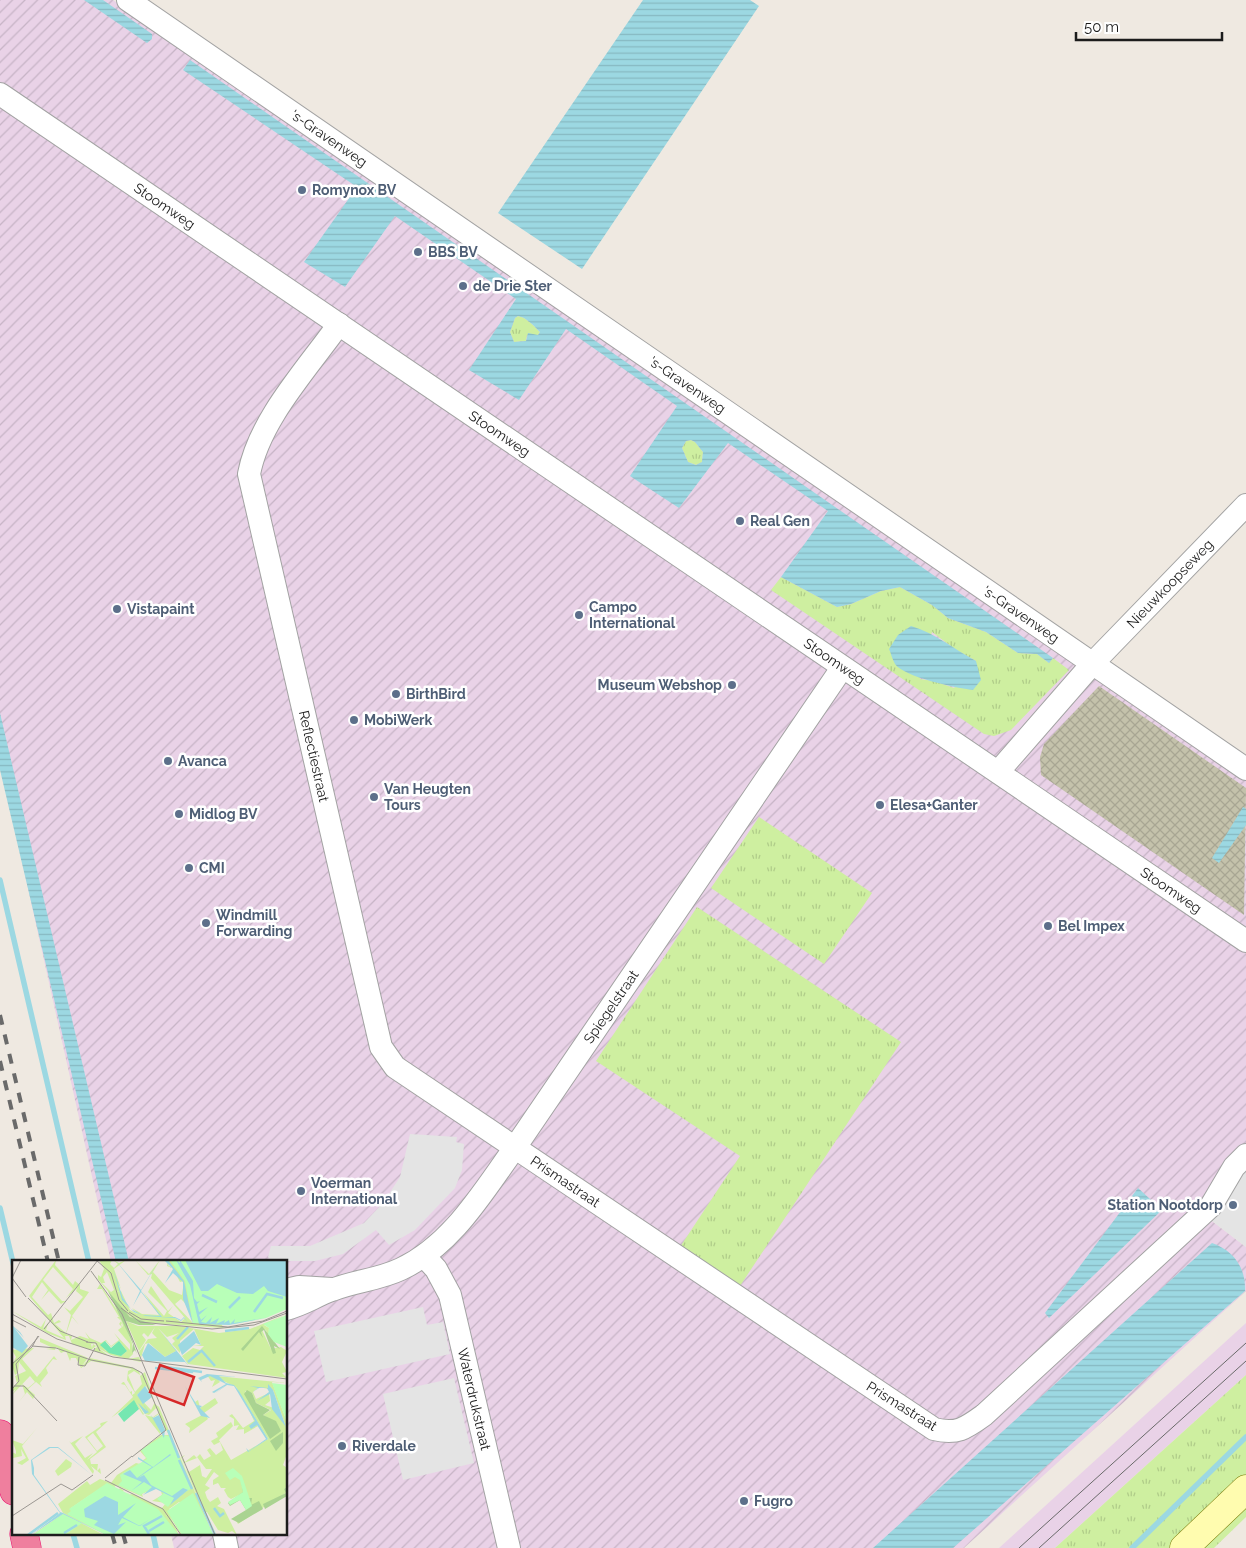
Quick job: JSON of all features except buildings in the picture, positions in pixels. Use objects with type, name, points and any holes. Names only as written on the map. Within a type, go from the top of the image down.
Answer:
[{"type":"highway","points":[[0,1434],[12,1483]]},
{"type":"main road","points":[[1184,1548],[1246,1489]]},
{"type":"street","name":"'s-Gravenweg","points":[[128,0],[1246,768]]},
{"type":"street","name":"Stoomweg","points":[[0,94],[1246,941]]},
{"type":"street","name":"Reflectiestraat","points":[[339,324],[264,429],[253,453],[249,474],[381,1047],[395,1067],[514,1149]]},
{"type":"street","name":"Nieuwkoopseweg","points":[[1093,663],[1246,505]]},
{"type":"street","points":[[998,772],[1093,663]]},
{"type":"street","name":"Spiegelstraat","points":[[288,1290],[299,1287],[332,1289],[372,1280],[401,1269],[424,1256],[461,1222],[514,1149],[842,668]]},
{"type":"street","name":"Prismastraat","points":[[514,1149],[934,1429],[950,1433],[970,1425],[984,1415],[1211,1206],[1234,1167],[1246,1155]]},
{"type":"street","name":"Waterdrukstraat","points":[[424,1256],[436,1268],[450,1295],[509,1548]]},
{"type":"street","name":"Spiegelstraat","points":[[288,1308],[306,1304],[332,1289]]},
{"type":"shaded area","points":[[0,0],[113,0],[1246,777],[1246,1164],[1212,1221],[1246,1247],[1246,1291],[964,1548],[174,1548],[171,1536],[288,1536],[288,1260],[111,1260],[0,762]]},
{"type":"shaded area","points":[[1099,686],[1246,788],[1244,915],[1041,775],[1040,757],[1044,744]]},
{"type":"shaded area","points":[[410,1134],[457,1137],[456,1142],[464,1144],[462,1170],[455,1188],[415,1230],[389,1245],[376,1230],[343,1254],[315,1261],[271,1260],[268,1257],[271,1246],[310,1246],[364,1223],[383,1203],[400,1177]]},
{"type":"shaded area","name":"Station Nootdorp","points":[[1246,1164],[1246,1247],[1212,1221]]},
{"type":"shaded area","points":[[423,1307],[427,1325],[443,1322],[450,1354],[326,1382],[314,1331]]},
{"type":"shaded area","points":[[1246,1323],[1246,1375],[1055,1548],[999,1548]]},
{"type":"shaded area","points":[[454,1378],[474,1463],[403,1480],[383,1394]]},
{"type":"green space","points":[[518,316],[533,325],[540,332],[538,335],[527,335],[526,341],[514,342],[510,332],[515,318]]},
{"type":"green space","points":[[691,440],[703,452],[702,462],[696,465],[688,462],[682,448],[686,441]]},
{"type":"green space","points":[[781,577],[837,607],[851,604],[881,591],[900,587],[932,605],[948,618],[986,632],[1018,653],[1037,654],[1049,663],[1053,658],[1069,670],[1011,730],[994,736],[984,734],[771,590]],"holes":[[[932,632],[956,650],[976,661],[954,688],[934,681],[920,679]]]},
{"type":"green space","points":[[759,817],[872,893],[824,964],[711,888]]},
{"type":"green space","points":[[697,907],[901,1042],[740,1286],[680,1247],[740,1156],[596,1061]]},
{"type":"green space","points":[[1246,1375],[1246,1474],[1169,1548],[1055,1548]]},
{"type":"green space","points":[[1246,1504],[1246,1517],[1214,1548],[1201,1548]]},
{"type":"water","points":[[84,0],[103,0],[152,34],[152,39],[147,43]]},
{"type":"water","points":[[643,0],[750,0],[759,6],[582,269],[498,213]]},
{"type":"water","points":[[190,60],[1053,658],[1049,663],[1037,654],[1018,653],[986,632],[948,618],[932,605],[900,587],[881,591],[851,604],[837,607],[781,577],[828,511],[728,443],[679,508],[630,476],[677,406],[566,329],[519,400],[469,370],[516,299],[395,216],[345,287],[304,262],[357,187],[183,70]],"holes":[[[518,316],[533,325],[540,332],[538,335],[528,333],[526,341],[514,342],[510,332],[515,318]],[[691,440],[703,452],[702,462],[696,465],[688,462],[682,448],[686,441]]]},
{"type":"water","points":[[911,626],[937,637],[976,661],[981,680],[973,690],[919,677],[900,669],[895,664],[889,649],[898,635]]},
{"type":"water","points":[[0,713],[129,1260],[116,1260],[0,770]]},
{"type":"water","points":[[1243,807],[1246,809],[1246,825],[1219,863],[1212,858]]},
{"type":"water","points":[[1138,1188],[1162,1210],[1049,1318],[1045,1313]]},
{"type":"water","points":[[1212,1243],[1226,1250],[1236,1260],[1243,1274],[1245,1291],[953,1548],[873,1548]]},
{"type":"waterway","points":[[0,880],[89,1260]]},
{"type":"waterway","points":[[0,1208],[12,1260]]},
{"type":"waterway","points":[[1132,1548],[1246,1437]]},
{"type":"waterway","points":[[74,1536],[77,1548]]},
{"type":"waterway","points":[[153,1536],[156,1548]]},
{"type":"tram line","points":[[1019,1548],[1246,1343]]},
{"type":"tram line","points":[[1039,1548],[1246,1361]]},
{"type":"railway","points":[[0,1015],[59,1260]]},
{"type":"railway","points":[[0,1061],[48,1260]]},
{"type":"railway","points":[[113,1536],[116,1548]]},
{"type":"railway","points":[[124,1536],[127,1548]]},
{"type":"place","name":"Romynox BV","points":[[302,190]]},
{"type":"place","name":"BBS BV","points":[[418,252]]},
{"type":"place","name":"de Drie Ster","points":[[463,286]]},
{"type":"place","name":"Real Gen","points":[[740,521]]},
{"type":"place","name":"Vistapaint","points":[[117,609]]},
{"type":"place","name":"Campo International","points":[[579,615]]},
{"type":"place","name":"Museum Webshop","points":[[732,685]]},
{"type":"place","name":"BirthBird","points":[[396,694]]},
{"type":"place","name":"MobiWerk","points":[[354,720]]},
{"type":"place","name":"Avanca","points":[[168,761]]},
{"type":"place","name":"Van Heugten Tours","points":[[374,797]]},
{"type":"place","name":"Elesa+Ganter","points":[[880,805]]},
{"type":"place","name":"Midlog BV","points":[[179,814]]},
{"type":"place","name":"CMI","points":[[189,868]]},
{"type":"place","name":"Windmill Forwarding","points":[[206,923]]},
{"type":"place","name":"Bel Impex","points":[[1048,926]]},
{"type":"place","name":"Voerman International","points":[[301,1191]]},
{"type":"place","name":"Station Nootdorp","points":[[1233,1205]]},
{"type":"place","name":"Riverdale","points":[[342,1446]]},
{"type":"place","name":"Fugro","points":[[744,1501]]}]
